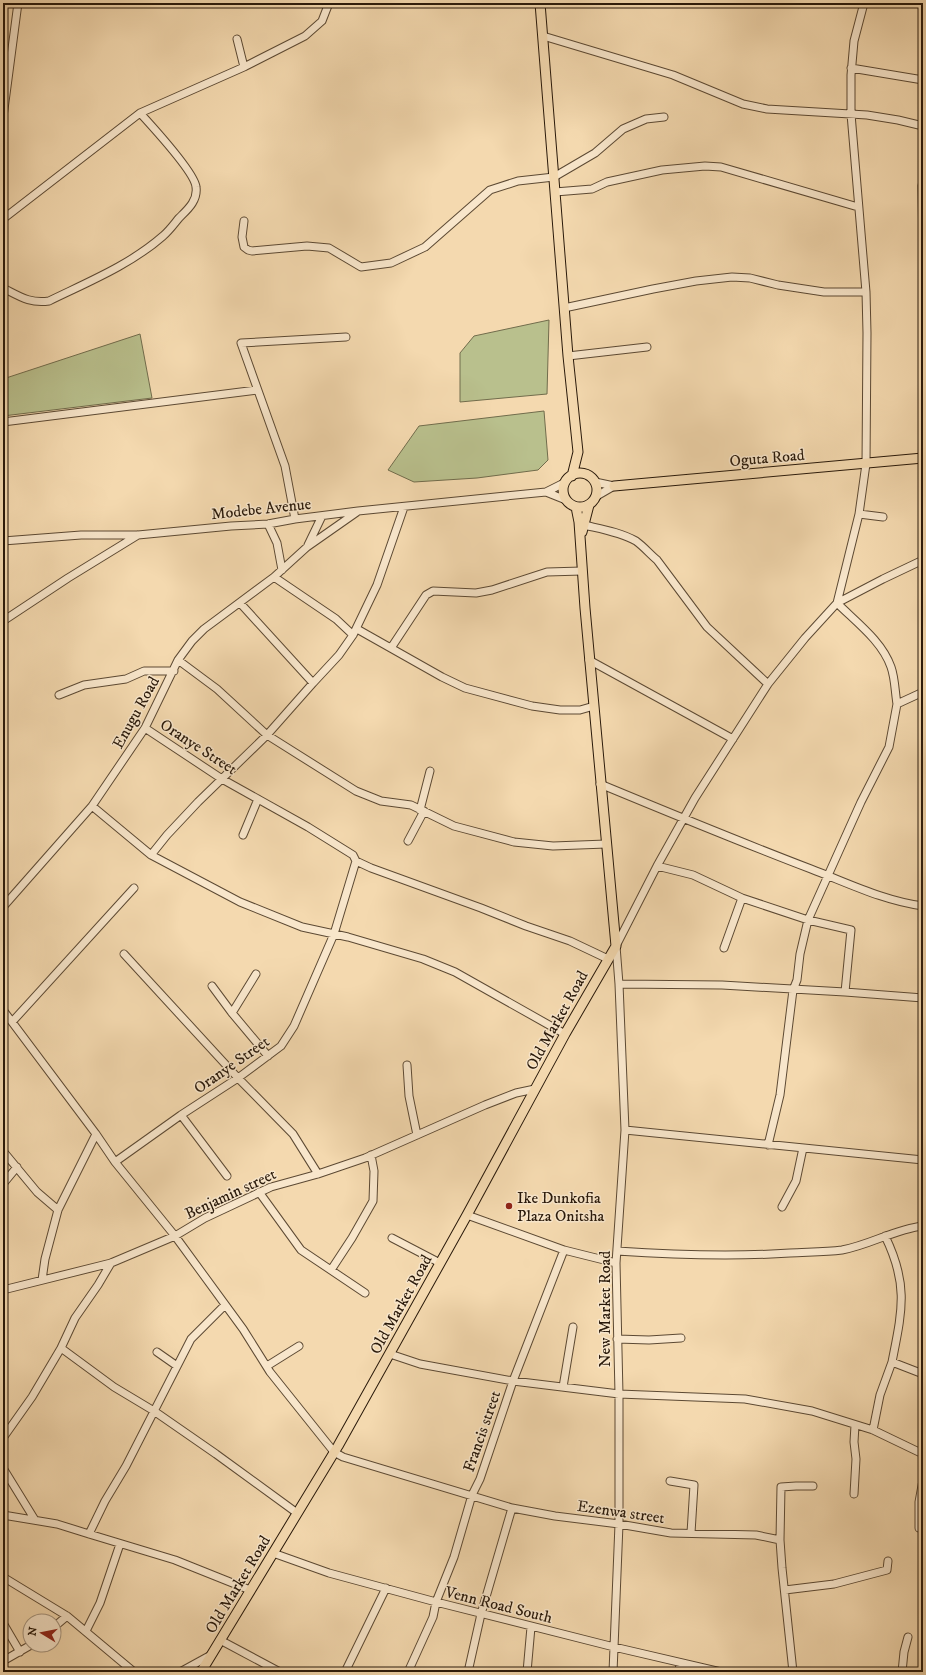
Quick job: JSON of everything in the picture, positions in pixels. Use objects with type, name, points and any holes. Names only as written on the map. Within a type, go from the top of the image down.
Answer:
[{"type":"main road","points":[[540,3],[544,36],[568,356],[578,452],[587,475],[595,482],[596,487],[595,497],[589,505],[580,539]]},
{"type":"main road","points":[[572,476],[578,452]]},
{"type":"main road","name":"Oguta Road","points":[[614,486],[923,458]]},
{"type":"main road","points":[[587,475],[577,474],[572,476],[564,483],[563,492],[566,500],[576,507],[579,515],[583,609],[587,648],[590,660],[600,784],[616,946]]},
{"type":"main road","points":[[576,507],[589,505]]},
{"type":"main road","name":"Old Market Road","points":[[201,1672],[334,1452],[467,1216],[565,1034],[616,946]]},
{"type":"street","points":[[3,117],[18,3]]},
{"type":"street","points":[[3,219],[140,113],[244,67],[306,36],[322,21],[329,3]]},
{"type":"street","points":[[837,603],[859,514],[866,464],[866,292],[851,114],[851,68],[854,40],[864,3]]},
{"type":"street","points":[[919,3],[923,6]]},
{"type":"street","points":[[544,36],[673,75],[743,104],[767,109],[867,115],[923,126]]},
{"type":"street","points":[[237,39],[244,67]]},
{"type":"street","points":[[851,68],[923,80]]},
{"type":"street","points":[[3,288],[29,301],[38,303],[49,301],[119,267],[162,236],[191,205],[196,197],[194,179],[168,144],[140,113]]},
{"type":"street","points":[[244,221],[242,242],[248,250],[252,251],[307,246],[329,248],[361,267],[391,263],[425,247],[490,190],[518,181],[554,177],[595,153],[624,129],[646,119],[664,117]]},
{"type":"street","points":[[555,192],[592,189],[607,182],[662,170],[704,166],[722,167],[858,207]]},
{"type":"street","points":[[923,181],[923,250]]},
{"type":"street","points":[[564,308],[696,281],[732,277],[750,278],[778,285],[824,292],[866,292]]},
{"type":"street","points":[[295,519],[285,466],[241,343],[346,337]]},
{"type":"street","points":[[568,356],[647,346]]},
{"type":"street","points":[[3,422],[257,390]]},
{"type":"street","points":[[595,482],[614,486]]},
{"type":"street","points":[[546,492],[564,483]]},
{"type":"street","points":[[595,497],[614,486]]},
{"type":"street","points":[[546,492],[566,500]]},
{"type":"street","name":"Modebe Avenue","points":[[3,621],[68,578],[138,535],[268,524],[358,511],[546,492]]},
{"type":"street","points":[[151,855],[166,835],[267,735],[339,656],[355,632],[377,585],[404,507]]},
{"type":"street","points":[[307,547],[358,511]]},
{"type":"street","points":[[859,514],[883,517]]},
{"type":"street","points":[[307,547],[322,516]]},
{"type":"street","points":[[268,524],[277,544],[282,570]]},
{"type":"street","points":[[584,525],[612,531],[635,541],[658,560],[707,627],[768,684]]},
{"type":"street","points":[[3,541],[81,535],[138,535]]},
{"type":"street","name":"Enugu Road","points":[[3,907],[92,806],[145,728],[174,671],[178,660],[192,641],[204,628],[274,577],[307,547]]},
{"type":"street","points":[[616,946],[657,866],[695,798],[768,684],[805,638],[837,603],[923,560]]},
{"type":"street","points":[[391,648],[426,595],[433,591],[476,593],[492,590],[547,572],[582,570]]},
{"type":"street","points":[[274,577],[355,632],[391,648],[442,677],[465,688],[532,706],[560,710],[580,710],[594,706]]},
{"type":"street","points":[[240,603],[313,683]]},
{"type":"street","points":[[768,1145],[780,1095],[793,990],[797,980],[800,954],[808,920],[861,802],[888,747],[897,704],[891,668],[886,656],[879,645],[837,603]]},
{"type":"street","points":[[178,660],[216,689],[267,735],[356,791],[381,801],[411,805],[454,826],[514,842],[553,846],[606,844]]},
{"type":"street","points":[[590,660],[733,739]]},
{"type":"street","points":[[59,695],[84,685],[126,678],[144,671],[174,671]]},
{"type":"street","points":[[897,704],[923,692]]},
{"type":"street","name":"Oranye Street","points":[[115,1162],[181,1115],[238,1078],[281,1046],[294,1026],[334,934],[356,861],[353,855],[222,779],[145,728]]},
{"type":"street","points":[[408,842],[422,810],[430,771]]},
{"type":"street","points":[[600,784],[828,876],[889,899],[923,906]]},
{"type":"street","points":[[243,835],[258,799]]},
{"type":"street","points":[[92,806],[151,855],[240,902],[302,927],[334,934],[423,959],[455,972],[565,1034]]},
{"type":"street","points":[[356,861],[526,926],[570,941],[608,959]]},
{"type":"street","points":[[657,866],[693,875],[742,898],[808,920],[851,930],[845,992]]},
{"type":"street","points":[[12,1022],[134,888]]},
{"type":"street","points":[[724,948],[742,898]]},
{"type":"street","name":"New Market Road","points":[[613,1672],[619,1524],[619,1394],[616,1263],[625,1130],[616,946]]},
{"type":"street","points":[[124,954],[238,1078],[293,1134],[318,1174]]},
{"type":"street","points":[[232,1013],[256,974]]},
{"type":"street","points":[[619,984],[722,985],[923,998]]},
{"type":"street","points":[[212,986],[232,1013],[268,1056]]},
{"type":"street","points":[[3,1010],[96,1134],[115,1162],[175,1236],[267,1366],[334,1452]]},
{"type":"street","points":[[407,1065],[409,1096],[417,1135]]},
{"type":"street","name":"Benjamin street","points":[[3,1290],[111,1263],[175,1236],[205,1218],[271,1187],[318,1174],[371,1155],[485,1105],[516,1093],[535,1089]]},
{"type":"street","points":[[181,1115],[227,1176]]},
{"type":"street","points":[[625,1130],[923,1160]]},
{"type":"street","points":[[42,1280],[45,1259],[58,1210],[96,1134]]},
{"type":"street","points":[[782,1207],[796,1181],[803,1148]]},
{"type":"street","points":[[3,1151],[37,1192],[58,1210]]},
{"type":"street","points":[[331,1270],[352,1238],[372,1201],[374,1171],[371,1155]]},
{"type":"street","points":[[3,1184],[17,1167]]},
{"type":"street","points":[[259,1192],[302,1250],[365,1293]]},
{"type":"street","points":[[467,1216],[564,1250],[616,1263]]},
{"type":"street","points":[[617,1252],[689,1256],[842,1250],[908,1228],[923,1226]]},
{"type":"street","points":[[872,1430],[880,1395],[892,1362],[900,1321],[902,1294],[900,1274],[894,1254],[885,1236]]},
{"type":"street","points":[[392,1238],[440,1263]]},
{"type":"street","name":"Francis street","points":[[408,1672],[433,1617],[436,1602],[454,1557],[472,1495],[486,1463],[513,1380],[564,1250]]},
{"type":"street","points":[[3,1438],[32,1397],[75,1318],[111,1263]]},
{"type":"street","points":[[89,1534],[105,1501],[126,1466],[191,1339],[225,1305]]},
{"type":"street","points":[[563,1387],[573,1327]]},
{"type":"street","points":[[617,1339],[650,1340],[681,1338]]},
{"type":"street","points":[[267,1366],[299,1346]]},
{"type":"street","points":[[60,1348],[114,1387],[154,1411],[297,1513]]},
{"type":"street","points":[[157,1352],[177,1366]]},
{"type":"street","points":[[390,1354],[420,1364],[563,1387],[619,1394],[744,1399],[812,1411],[872,1430],[923,1454]]},
{"type":"street","points":[[892,1362],[923,1374]]},
{"type":"street","points":[[854,1494],[856,1459],[854,1442],[855,1424]]},
{"type":"street","name":"Ezenwa street","points":[[334,1452],[343,1457],[512,1508],[555,1516],[619,1524],[671,1533],[756,1535],[780,1540]]},
{"type":"street","points":[[3,1468],[35,1520]]},
{"type":"street","points":[[919,1528],[919,1502],[923,1480]]},
{"type":"street","points":[[670,1481],[694,1485],[691,1533]]},
{"type":"street","points":[[792,1672],[780,1540],[781,1487],[813,1486]]},
{"type":"street","points":[[468,1672],[481,1614],[512,1508]]},
{"type":"street","points":[[3,1515],[14,1518],[35,1520],[89,1534],[175,1560],[250,1590]]},
{"type":"street","points":[[86,1631],[100,1603],[120,1544]]},
{"type":"street","name":"Venn Road South","points":[[273,1553],[329,1573],[481,1614],[721,1672]]},
{"type":"street","points":[[785,1590],[834,1584],[887,1570],[888,1561]]},
{"type":"street","points":[[3,1577],[67,1616],[134,1672]]},
{"type":"street","points":[[345,1672],[386,1588]]},
{"type":"street","points":[[62,1620],[67,1616]]},
{"type":"street","points":[[3,1623],[20,1652],[3,1661]]},
{"type":"street","points":[[527,1672],[531,1627]]},
{"type":"street","points":[[902,1672],[904,1652],[908,1638]]},
{"type":"street","points":[[220,1640],[280,1672]]},
{"type":"street","points":[[180,1672],[210,1655]]},
{"type":"street","points":[[679,1672],[680,1663]]},
{"type":"green space","points":[[549,320],[547,394],[460,402],[460,353],[474,336]]},
{"type":"green space","points":[[140,334],[152,398],[3,416],[3,379]]},
{"type":"green space","points":[[544,411],[548,460],[538,470],[477,478],[414,482],[388,470],[419,426]]},
{"type":"place","name":"Ike Dunkofia Plaza Onitsha","points":[[509,1206]]}]
